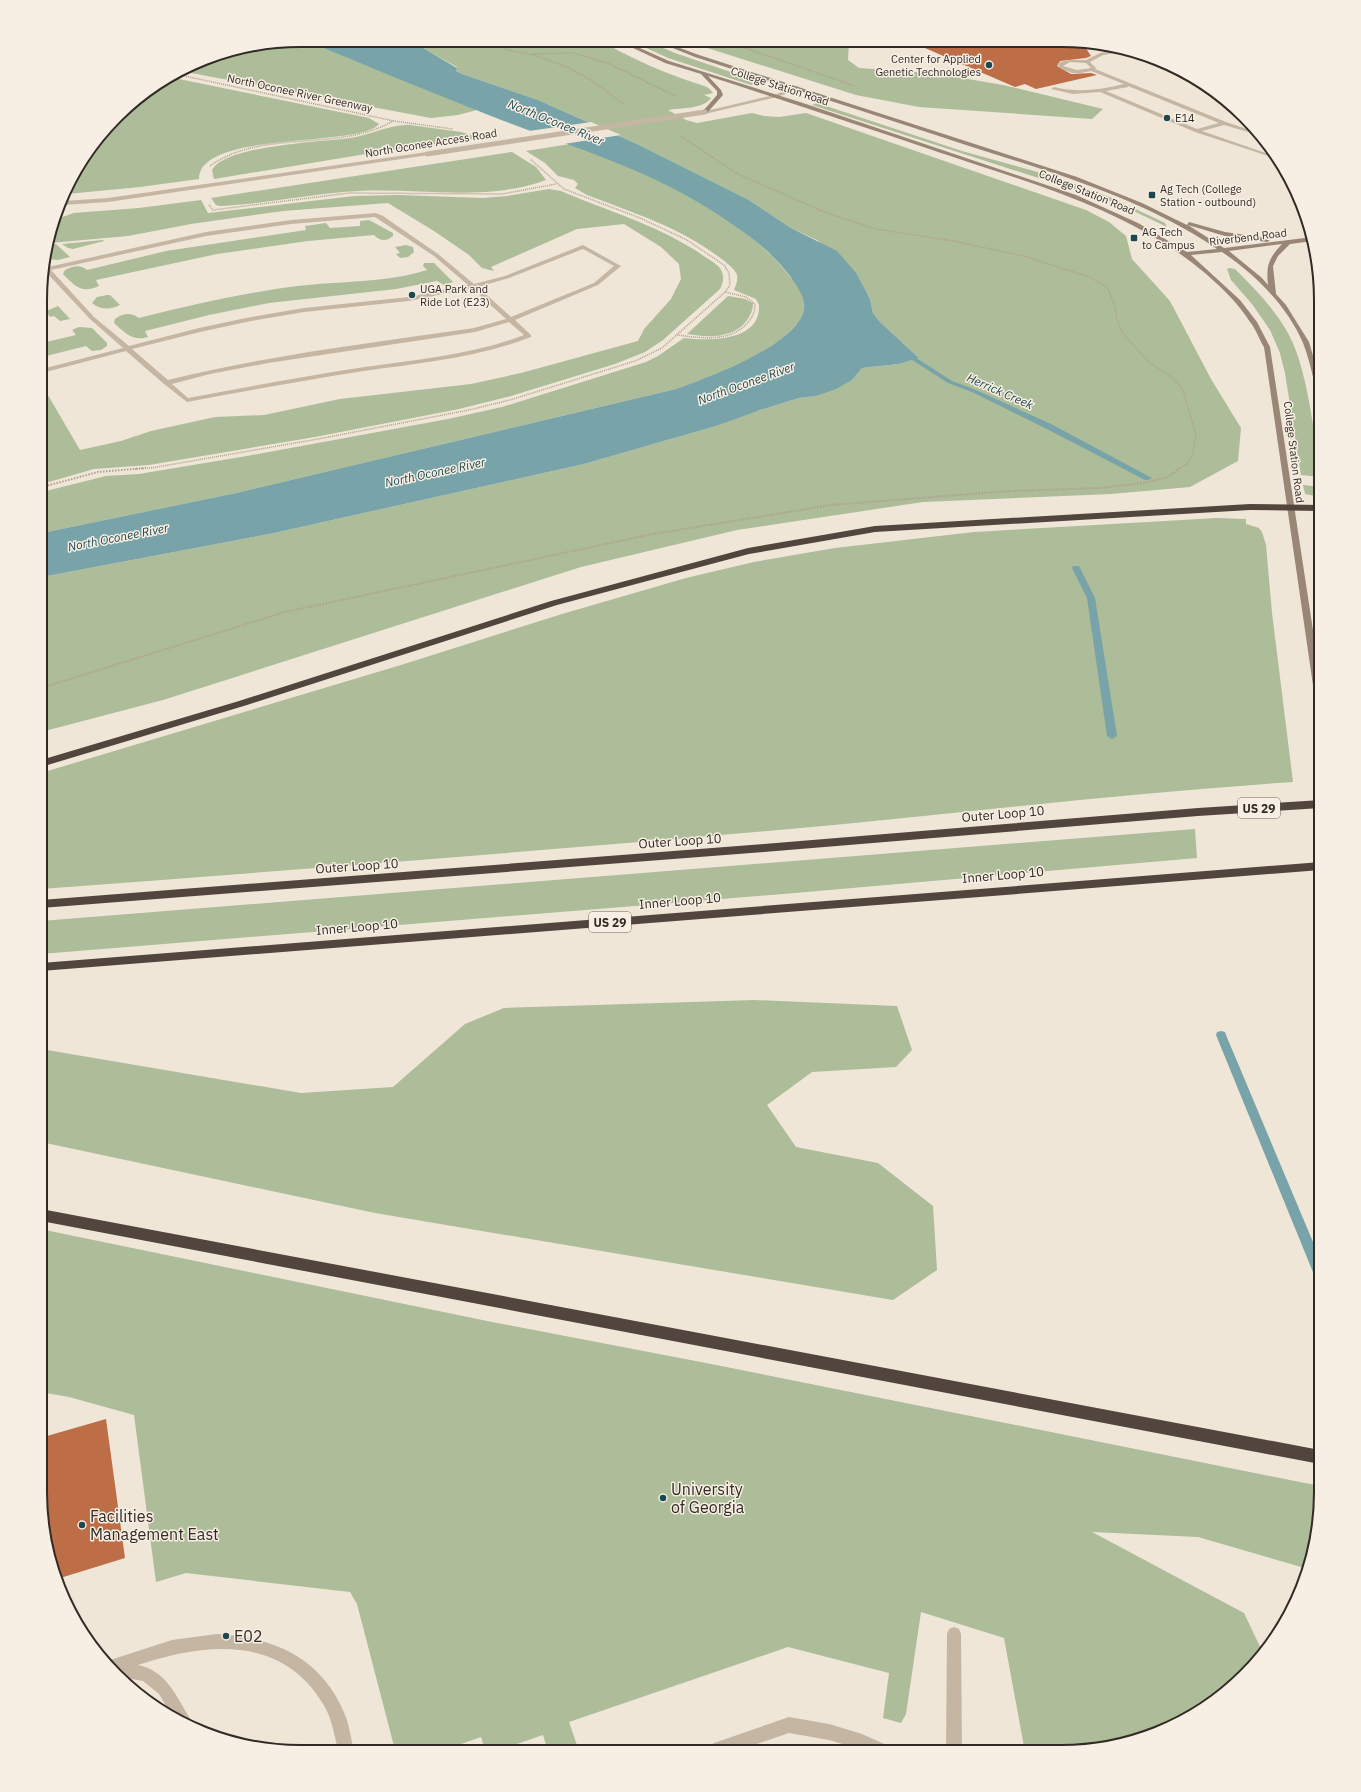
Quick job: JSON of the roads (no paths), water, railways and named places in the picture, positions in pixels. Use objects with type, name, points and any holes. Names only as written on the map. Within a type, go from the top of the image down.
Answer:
[{"type":"highway","points":[[47,762],[243,703],[554,603],[748,551],[875,529],[1250,507],[1314,508]]},
{"type":"highway","name":"Outer Loop 10","points":[[47,904],[756,849],[1198,812],[1314,804]]},
{"type":"highway","name":"Inner Loop 10","points":[[47,968],[1314,866]]},
{"type":"highway","points":[[47,1216],[1314,1456]]},
{"type":"main road","name":"College Station Road","points":[[633,47],[667,62],[775,96],[1074,196],[1136,224],[1186,254],[1220,283],[1238,301],[1254,322],[1267,347],[1314,667]]},
{"type":"main road","name":"College Station Road","points":[[672,47],[1075,178],[1128,198],[1174,220],[1223,249],[1283,305],[1303,336],[1314,370]]},
{"type":"main road","points":[[702,73],[719,91],[720,95],[705,112]]},
{"type":"main road","points":[[1174,220],[1224,234],[1286,242]]},
{"type":"main road","name":"Riverbend Road","points":[[1186,254],[1306,240]]},
{"type":"main road","points":[[1273,295],[1269,270],[1273,256],[1286,242]]},
{"type":"street","points":[[1111,52],[1102,54],[1087,62],[1066,61],[1060,64],[1060,66],[1066,70],[1077,72],[1092,70],[1224,123],[1249,131]]},
{"type":"street","points":[[1087,62],[1093,66],[1092,70]]},
{"type":"street","points":[[1054,88],[1074,92],[1101,91],[1128,84]]},
{"type":"street","name":"North Oconee Access Road","points":[[67,202],[108,200],[705,112],[775,96],[798,88]]},
{"type":"street","points":[[1101,91],[1197,131],[1268,155]]},
{"type":"street","points":[[1197,131],[1224,123]]},
{"type":"street","points":[[49,266],[206,234],[291,222],[376,215],[382,217],[436,254],[529,336],[511,344],[454,356],[277,382],[187,400],[92,318],[49,272]]},
{"type":"street","points":[[47,370],[199,330],[269,316],[408,299],[473,286],[507,277],[583,247],[618,266],[596,284],[510,320],[475,330],[268,362],[210,372],[166,383]]},
{"type":"street","points":[[954,1634],[954,1745]]},
{"type":"street","points":[[116,1665],[196,1642],[234,1641],[281,1652],[302,1667],[322,1689],[339,1720],[345,1745]]},
{"type":"street","points":[[119,1669],[146,1674],[164,1689],[179,1714]]},
{"type":"street","points":[[732,1745],[789,1726],[829,1732],[869,1745]]},
{"type":"water","name":"North Oconee River","points":[[321,47],[423,47],[457,68],[456,71],[462,74],[538,100],[639,145],[749,200],[791,228],[837,251],[857,274],[870,299],[873,313],[880,322],[919,358],[899,364],[862,368],[852,380],[836,389],[816,396],[799,398],[716,426],[584,464],[274,533],[47,576],[47,532],[236,493],[676,389],[708,377],[749,358],[769,347],[786,335],[798,322],[804,309],[804,300],[790,276],[769,253],[754,240],[700,203],[671,187],[611,160],[418,87]]},
{"type":"waterway","name":"Herrick Creek","points":[[905,353],[950,382],[974,391],[1048,426],[1148,478]]},
{"type":"waterway","points":[[1076,568],[1091,598],[1112,736]]},
{"type":"waterway","points":[[1221,1035],[1314,1260]]},
{"type":"place","name":"Center for Applied Genetic Technologies","points":[[989,65]]},
{"type":"place","name":"E14","points":[[1167,118]]},
{"type":"place","name":"Ag Tech (College Station - outbound)","points":[[1152,195]]},
{"type":"place","name":"AG Tech to Campus","points":[[1134,238]]},
{"type":"place","name":"UGA Park and Ride Lot (E23)","points":[[412,295]]},
{"type":"place","name":"University of Georgia","points":[[663,1498]]},
{"type":"place","name":"Facilities Management East","points":[[82,1525]]},
{"type":"place","name":"E02","points":[[226,1636]]}]
